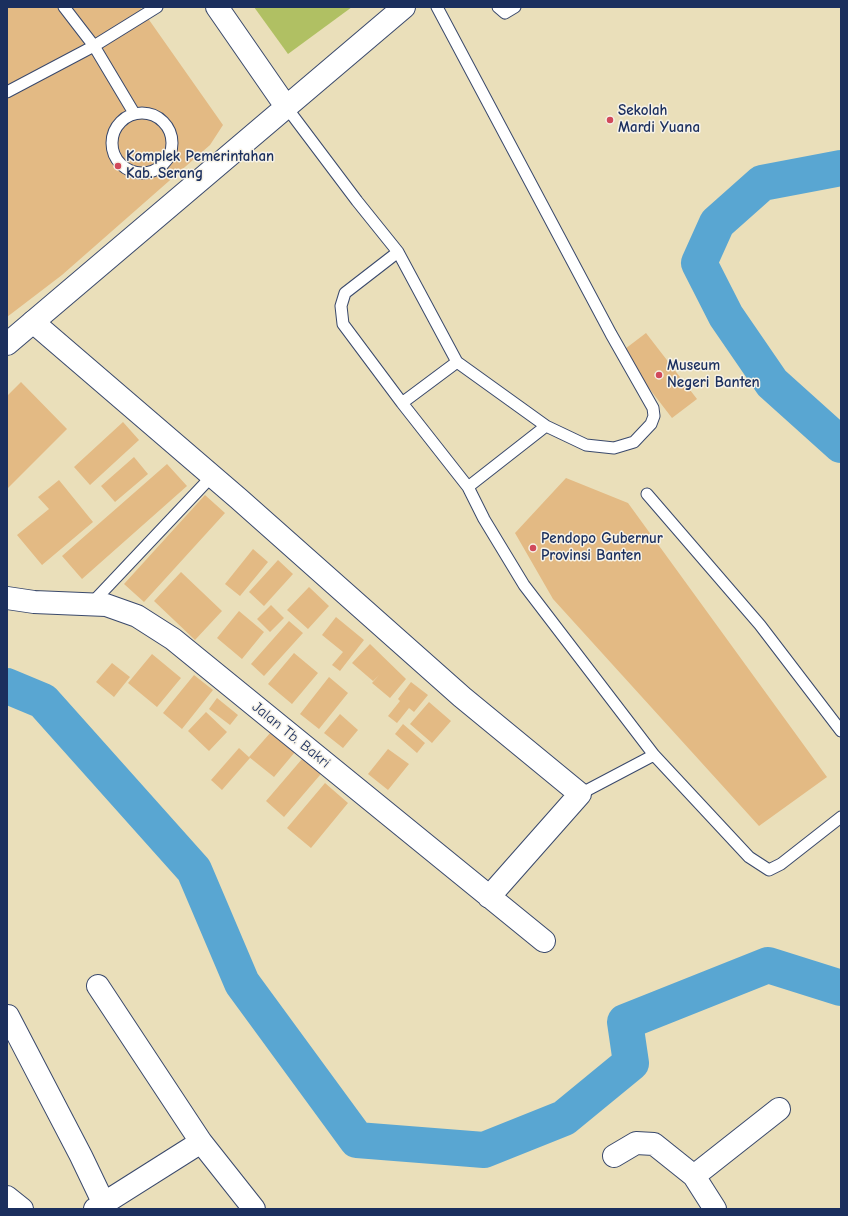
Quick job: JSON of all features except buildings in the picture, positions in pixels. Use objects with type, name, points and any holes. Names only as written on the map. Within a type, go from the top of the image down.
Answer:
[{"type":"street","points":[[217,7],[287,108]]},
{"type":"street","points":[[7,344],[287,108],[404,7]]},
{"type":"street","points":[[33,322],[212,476],[462,697],[580,794],[489,897]]},
{"type":"street","name":"Jalan Tb. Bakri","points":[[7,598],[34,602],[106,605],[137,616],[173,639],[544,941]]},
{"type":"street","points":[[98,986],[201,1142],[254,1209]]},
{"type":"street","points":[[8,1016],[81,1156],[100,1207],[201,1142]]},
{"type":"street","points":[[694,1176],[779,1109]]},
{"type":"street","points":[[614,1156],[636,1143],[654,1144],[694,1176],[715,1209]]},
{"type":"street","points":[[7,1197],[22,1209]]},
{"type":"lane","points":[[64,7],[94,46],[134,113]]},
{"type":"lane","points":[[7,92],[94,46],[157,7]]},
{"type":"lane","points":[[287,108],[357,201],[398,252],[457,362],[546,426],[586,445],[614,448],[634,442],[651,424],[654,416],[653,408],[604,320],[437,7]]},
{"type":"lane","points":[[498,7],[505,13],[515,7]]},
{"type":"lane","points":[[146,112],[157,116],[166,124],[171,135],[172,146],[168,158],[160,167],[150,172],[138,173],[127,169],[118,161],[112,150],[112,138],[115,127],[123,118],[134,113],[146,112]]},
{"type":"lane","points":[[398,252],[345,293],[341,306],[343,324],[402,403],[468,487],[484,519],[524,585],[654,755],[749,857],[769,870],[787,860],[841,817]]},
{"type":"lane","points":[[402,403],[457,362]]},
{"type":"lane","points":[[468,487],[546,426]]},
{"type":"lane","points":[[90,604],[212,476]]},
{"type":"lane","points":[[647,494],[760,625],[841,730]]},
{"type":"lane","points":[[580,794],[654,755]]},
{"type":"green space","points":[[254,7],[352,7],[288,54]]},
{"type":"waterway","points":[[841,168],[762,183],[717,223],[699,263],[726,316],[772,383],[841,445]]},
{"type":"waterway","points":[[7,686],[43,701],[194,870],[242,983],[357,1140],[484,1150],[564,1118],[631,1063],[625,1022],[768,965],[841,988]]},
{"type":"place","name":"Sekolah Mardi Yuana","points":[[610,120]]},
{"type":"place","name":"Komplek Pemerintahan Kab. Serang","points":[[118,166]]},
{"type":"place","name":"Museum Negeri Banten","points":[[659,375]]},
{"type":"place","name":"Pendopo Gubernur Provinsi Banten","points":[[533,548]]}]
